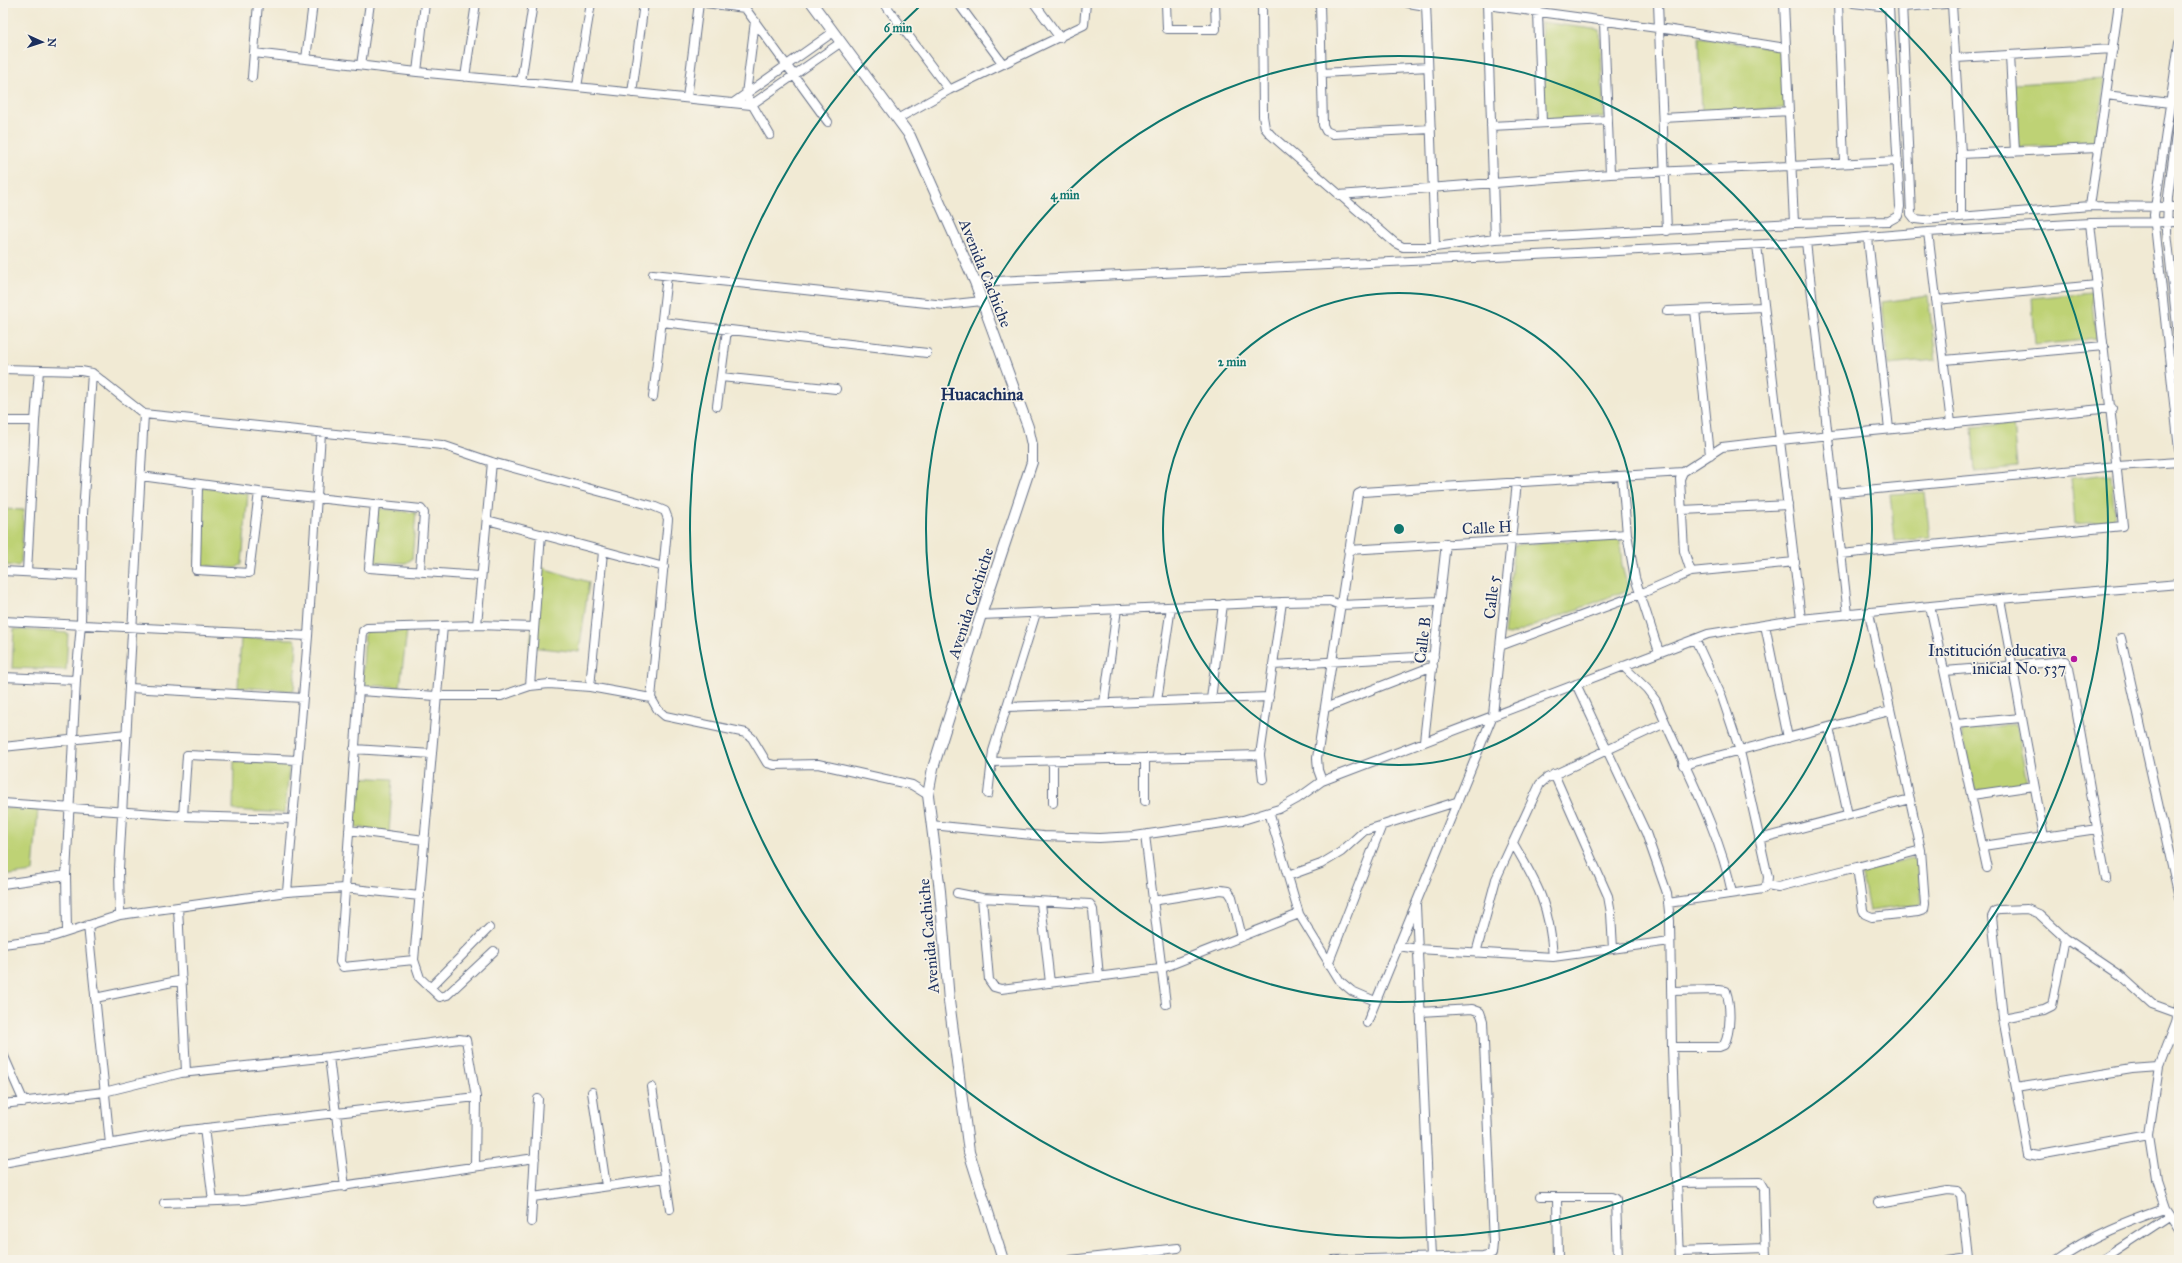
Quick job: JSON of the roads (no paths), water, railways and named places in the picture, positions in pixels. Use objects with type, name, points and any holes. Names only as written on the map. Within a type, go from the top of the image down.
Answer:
[{"type":"street","points":[[252,77],[258,3]]},
{"type":"street","points":[[306,59],[313,3]]},
{"type":"street","points":[[361,65],[370,3]]},
{"type":"street","points":[[417,72],[425,3]]},
{"type":"street","points":[[465,76],[476,3]]},
{"type":"street","points":[[521,82],[533,3]]},
{"type":"street","points":[[577,87],[591,3]]},
{"type":"street","points":[[632,93],[644,3]]},
{"type":"street","points":[[687,98],[699,3]]},
{"type":"street","points":[[705,3],[745,8],[828,122]]},
{"type":"street","name":"Avenida Cachiche","points":[[812,3],[840,44],[899,118],[920,156],[975,282],[1028,427],[1032,451],[1032,462],[980,615],[933,768],[928,796],[940,890],[949,1001],[969,1152],[1003,1260]]},
{"type":"street","points":[[884,3],[949,90]]},
{"type":"street","points":[[958,3],[1003,64]]},
{"type":"street","points":[[1034,3],[1060,38]]},
{"type":"street","points":[[899,118],[949,90],[1060,38],[1084,25],[1086,3]]},
{"type":"street","points":[[1166,3],[1167,29],[1216,29],[1215,3]]},
{"type":"street","points":[[1262,3],[1262,116],[1265,128],[1271,136],[1339,195],[1395,243],[1403,247],[1435,247],[1494,239],[1794,222],[1889,221],[1898,216],[1900,206],[1889,7],[1853,3]]},
{"type":"street","points":[[1320,3],[1323,125],[1326,131],[1333,134],[1431,129]]},
{"type":"street","points":[[1408,3],[1426,4],[1435,247]]},
{"type":"street","points":[[1658,3],[1667,230]]},
{"type":"street","points":[[1784,3],[1794,222]]},
{"type":"street","points":[[1838,3],[1844,163]]},
{"type":"street","points":[[1961,216],[1961,154],[1956,58],[1956,3],[1902,5],[1911,214],[1915,219],[1924,220],[2090,206],[2179,207]]},
{"type":"street","points":[[2090,206],[2119,3]]},
{"type":"street","points":[[1494,239],[1494,184],[1487,4],[1786,48]]},
{"type":"street","points":[[1538,12],[1542,123]]},
{"type":"street","points":[[755,21],[746,94],[770,135]]},
{"type":"street","points":[[1604,22],[1610,174]]},
{"type":"street","points":[[733,104],[832,33]]},
{"type":"street","points":[[2179,43],[2154,207],[2154,222],[2179,450]]},
{"type":"street","points":[[254,53],[417,72],[752,105],[840,44]]},
{"type":"street","points":[[1956,58],[2113,50]]},
{"type":"street","points":[[2010,55],[2015,152]]},
{"type":"street","points":[[1322,72],[1428,67]]},
{"type":"street","points":[[2106,95],[2170,103]]},
{"type":"street","points":[[1663,118],[1789,111]]},
{"type":"street","points":[[2179,112],[2167,207],[2167,222],[2179,344]]},
{"type":"street","points":[[1491,126],[1608,120]]},
{"type":"street","points":[[1961,154],[2098,148]]},
{"type":"street","points":[[1339,195],[1610,174],[1898,161]]},
{"type":"street","points":[[975,282],[1757,245],[1868,238],[1928,232],[2090,223],[2179,222]]},
{"type":"street","points":[[1841,554],[2123,526],[2112,408],[2090,223]]},
{"type":"street","points":[[1928,232],[1951,423]]},
{"type":"street","points":[[1868,238],[1888,429]]},
{"type":"street","points":[[1806,242],[1829,435],[1848,615]]},
{"type":"street","points":[[1757,245],[1801,619]]},
{"type":"street","points":[[653,274],[945,306],[982,302]]},
{"type":"street","points":[[653,398],[667,276]]},
{"type":"street","points":[[1936,300],[2097,285]]},
{"type":"street","points":[[1667,312],[1764,307]]},
{"type":"street","points":[[1695,310],[1710,455]]},
{"type":"street","points":[[662,322],[927,353]]},
{"type":"street","points":[[717,406],[727,330]]},
{"type":"street","points":[[1944,360],[2104,346]]},
{"type":"street","points":[[3,369],[81,371],[92,373],[144,414],[442,445],[492,462],[665,510],[668,519],[651,698],[658,710],[665,716],[746,733],[752,738],[767,763],[774,765],[818,764],[912,785],[928,796]]},
{"type":"street","points":[[27,572],[39,370]]},
{"type":"street","points":[[67,931],[66,875],[76,680],[81,624],[83,514],[92,373]]},
{"type":"street","points":[[721,377],[836,389]]},
{"type":"street","points":[[1322,780],[1318,770],[1317,758],[1356,498],[1358,494],[1362,492],[1683,472],[1722,447],[1888,429],[2112,408]]},
{"type":"street","points":[[120,915],[119,869],[144,414]]},
{"type":"street","points":[[3,421],[35,421]]},
{"type":"street","points":[[287,892],[308,636],[321,433]]},
{"type":"street","points":[[476,625],[492,462]]},
{"type":"street","points":[[1835,493],[2117,466],[2179,462]]},
{"type":"street","points":[[1683,472],[1680,479],[1684,551],[1691,572]]},
{"type":"street","points":[[141,476],[259,492],[317,497],[423,510],[420,570]]},
{"type":"street","points":[[1622,476],[1628,534],[1640,594],[1659,652]]},
{"type":"street","name":"Calle 5","points":[[1367,1023],[1415,902],[1493,715],[1517,482]]},
{"type":"street","points":[[198,484],[196,570],[248,573],[259,492]]},
{"type":"street","points":[[375,504],[369,568],[420,570],[480,576]]},
{"type":"street","points":[[1682,510],[1788,505]]},
{"type":"street","points":[[487,520],[664,568]]},
{"type":"street","points":[[530,686],[541,534]]},
{"type":"street","name":"Calle H","points":[[1348,550],[1628,534]]},
{"type":"street","name":"Calle B","points":[[1424,740],[1446,544]]},
{"type":"street","points":[[590,687],[603,552]]},
{"type":"street","points":[[1500,646],[1640,594],[1691,572],[1794,562]]},
{"type":"street","points":[[3,570],[81,575]]},
{"type":"street","points":[[931,824],[1043,836],[1099,838],[1145,835],[1242,820],[1269,812],[1297,799],[1322,780],[1424,740],[1708,634],[1801,619],[2000,599],[2179,584]]},
{"type":"street","points":[[2000,599],[2044,837]]},
{"type":"street","points":[[980,615],[1282,602],[1330,601],[1340,606],[1440,600]]},
{"type":"street","points":[[1263,779],[1260,755],[1282,602]]},
{"type":"street","points":[[1211,699],[1223,604]]},
{"type":"street","points":[[1930,606],[1987,868]]},
{"type":"street","points":[[1158,701],[1171,607]]},
{"type":"street","points":[[1104,703],[1117,609]]},
{"type":"street","points":[[988,794],[991,762],[1036,613]]},
{"type":"street","points":[[1857,867],[1862,910],[1865,914],[1872,917],[1924,910],[1926,904],[1921,850],[1869,613]]},
{"type":"street","points":[[3,620],[308,636]]},
{"type":"street","points":[[414,960],[343,967],[341,965],[344,888],[364,629],[476,625],[534,627]]},
{"type":"street","points":[[443,626],[414,960],[420,978],[440,996],[447,995],[494,951]]},
{"type":"street","points":[[1764,626],[1788,738]]},
{"type":"street","points":[[2121,638],[2179,897]]},
{"type":"street","points":[[1695,639],[1722,697],[1740,751],[1768,877],[1768,885]]},
{"type":"street","points":[[1273,665],[1434,656]]},
{"type":"street","points":[[1945,671],[2012,664],[2060,660],[2065,661],[2069,668],[2106,879]]},
{"type":"street","points":[[1325,708],[1432,666]]},
{"type":"street","points":[[1623,666],[1647,689],[1656,701],[1723,856],[1732,894]]},
{"type":"street","points":[[3,677],[76,680]]},
{"type":"street","points":[[360,690],[436,696],[501,696],[530,686],[549,684],[590,687],[651,698]]},
{"type":"street","points":[[1576,684],[1648,840],[1661,872],[1668,903],[1680,1260]]},
{"type":"street","points":[[130,688],[303,698]]},
{"type":"street","points":[[1007,706],[1269,697]]},
{"type":"street","points":[[1683,765],[1890,711]]},
{"type":"street","points":[[1956,724],[2022,718]]},
{"type":"street","points":[[1476,953],[1496,879],[1540,784],[1554,774],[1665,723]]},
{"type":"street","points":[[1829,727],[1848,815]]},
{"type":"street","points":[[3,747],[126,734]]},
{"type":"street","points":[[354,749],[432,754]]},
{"type":"street","points":[[183,816],[187,755],[298,760]]},
{"type":"street","points":[[991,762],[1053,762],[1260,755]]},
{"type":"street","points":[[1145,759],[1145,801]]},
{"type":"street","points":[[1053,762],[1053,804]]},
{"type":"street","points":[[1554,774],[1608,896],[1611,913],[1613,949]]},
{"type":"street","points":[[1972,795],[2034,786]]},
{"type":"street","points":[[1759,839],[1910,799]]},
{"type":"street","points":[[1288,876],[1321,864],[1341,852],[1364,831],[1456,802]]},
{"type":"street","points":[[3,803],[183,816],[293,819]]},
{"type":"street","points":[[1269,812],[1299,914],[1328,964],[1340,981],[1352,991],[1375,1001]]},
{"type":"street","points":[[1328,964],[1382,825]]},
{"type":"street","points":[[1983,846],[2097,829]]},
{"type":"street","points":[[349,830],[424,840]]},
{"type":"street","points":[[1145,835],[1160,969],[1166,1004]]},
{"type":"street","points":[[1513,843],[1533,878],[1546,907],[1551,929],[1553,957]]},
{"type":"street","points":[[1668,903],[1763,889],[1768,885],[1778,886],[1921,850]]},
{"type":"street","points":[[3,884],[66,875]]},
{"type":"street","points":[[3,944],[49,938],[120,915],[287,892],[344,888],[420,896]]},
{"type":"street","points":[[1152,901],[1221,890],[1228,891],[1232,897],[1242,937]]},
{"type":"street","points":[[957,893],[982,898],[1041,903],[1090,904],[1093,910],[1099,977]]},
{"type":"street","points":[[982,898],[989,980],[994,987],[1001,989],[1160,969],[1299,914]]},
{"type":"street","points":[[1415,902],[1432,1258]]},
{"type":"street","points":[[1041,903],[1050,983]]},
{"type":"street","points":[[178,907],[186,1072]]},
{"type":"street","points":[[2149,1135],[2039,1155],[2028,1153],[2004,1018],[1992,917],[1995,911],[2026,909],[2039,914],[2065,938],[2120,975],[2152,1004],[2178,1009],[2159,1067],[2149,1135],[2156,1181],[2165,1208],[2179,1229]]},
{"type":"street","points":[[88,925],[110,1144]]},
{"type":"street","points":[[430,988],[489,928]]},
{"type":"street","points":[[2004,1018],[2044,1010],[2052,1006],[2065,938]]},
{"type":"street","points":[[1398,946],[1418,949],[1553,957],[1670,941]]},
{"type":"street","points":[[95,998],[182,980]]},
{"type":"street","points":[[1671,991],[1719,990],[1726,991],[1728,998],[1728,1036],[1724,1045],[1719,1047],[1672,1047]]},
{"type":"street","points":[[1333,1260],[1432,1258],[1492,1254],[1493,1243],[1484,1021],[1480,1012],[1472,1009],[1420,1012]]},
{"type":"street","points":[[3,1104],[104,1092],[186,1072],[328,1057],[459,1039],[466,1040],[476,1097],[475,1166]]},
{"type":"street","points":[[3,1054],[24,1102]]},
{"type":"street","points":[[328,1057],[345,1187]]},
{"type":"street","points":[[2016,1088],[2132,1069],[2159,1067]]},
{"type":"street","points":[[652,1087],[670,1208]]},
{"type":"street","points":[[592,1092],[606,1186]]},
{"type":"street","points":[[3,1163],[204,1128],[476,1097]]},
{"type":"street","points":[[531,1222],[538,1099]]},
{"type":"street","points":[[204,1128],[212,1201]]},
{"type":"street","points":[[164,1203],[245,1200],[345,1187],[535,1158]]},
{"type":"street","points":[[533,1197],[665,1178]]},
{"type":"street","points":[[1678,1183],[1760,1182],[1764,1189],[1766,1260]]},
{"type":"street","points":[[1878,1202],[1947,1190],[1957,1191],[1961,1195],[1967,1258],[1946,1260]]},
{"type":"street","points":[[1540,1197],[1611,1197],[1616,1199],[1618,1260]]},
{"type":"street","points":[[1558,1198],[1558,1260]]},
{"type":"street","points":[[2056,1260],[2080,1243],[2107,1229],[2165,1208]]},
{"type":"street","points":[[2102,1260],[2169,1216]]},
{"type":"street","points":[[1070,1260],[1178,1248]]},
{"type":"street","points":[[1680,1251],[1765,1248]]},
{"type":"place","name":"Institución educativa inicial No. 537","points":[[2074,659]]},
{"type":"district","name":"Huacachina","points":[[982,394]]}]
